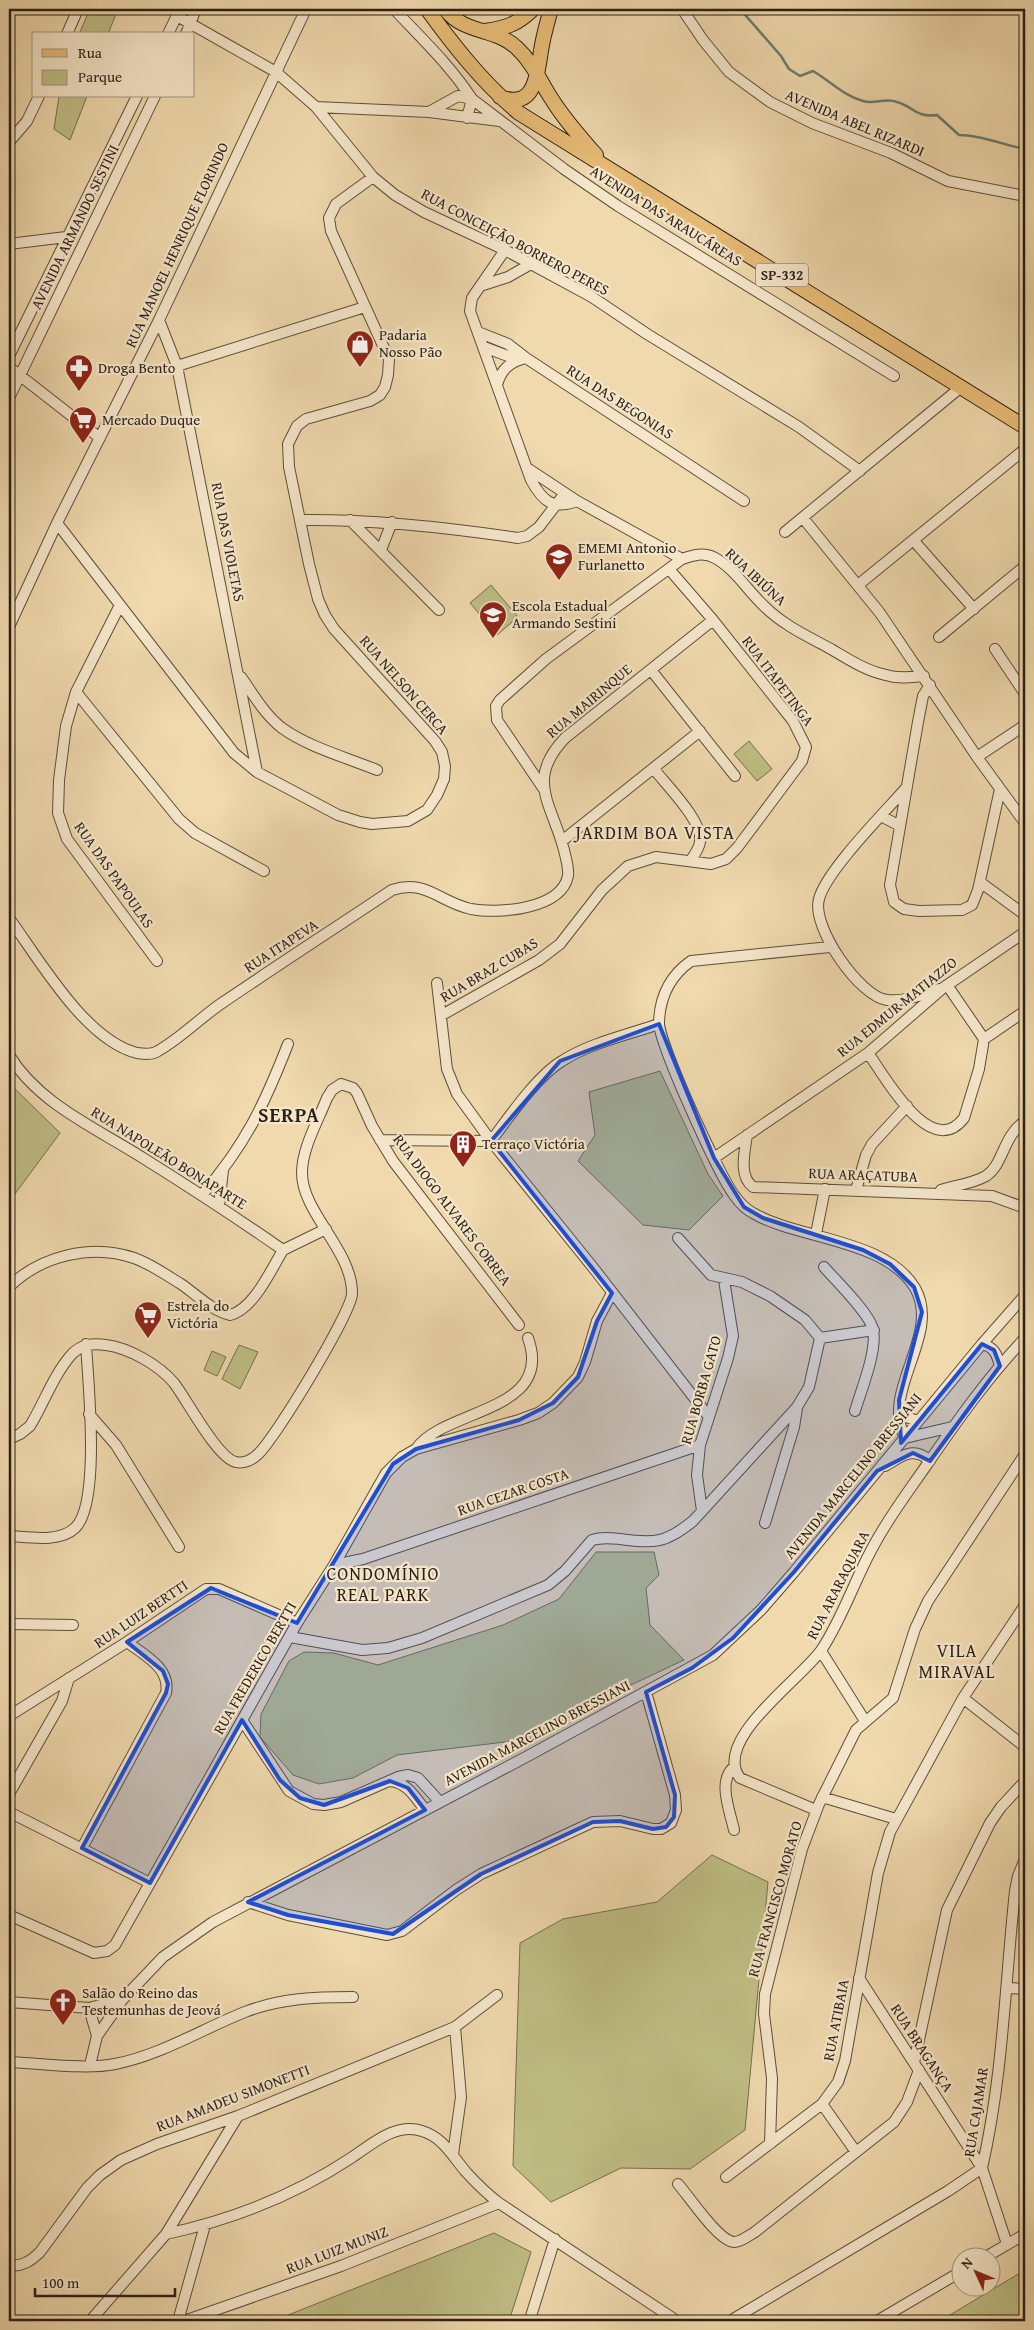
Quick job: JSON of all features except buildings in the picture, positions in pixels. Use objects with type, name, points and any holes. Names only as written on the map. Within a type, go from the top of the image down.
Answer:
[{"type":"main road","name":"SP-332","points":[[427,9],[465,59],[500,97],[519,113],[1025,427]]},
{"type":"main road","name":"SP-332","points":[[445,9],[458,23],[505,39],[526,57],[562,115],[603,164]]},
{"type":"main road","points":[[482,31],[506,28],[516,24],[532,9]]},
{"type":"main road","points":[[500,97],[509,100],[523,97],[532,88],[538,74],[546,25],[551,9]]},
{"type":"main road","points":[[546,25],[546,64],[562,115]]},
{"type":"street","points":[[68,32],[78,9]]},
{"type":"street","points":[[187,32],[196,9]]},
{"type":"street","name":"RUA MANOEL HENRIQUE FLORINDO","points":[[9,627],[57,523],[159,320],[306,9]]},
{"type":"street","points":[[394,9],[455,75],[452,106],[453,117]]},
{"type":"street","name":"AVENIDA ABEL RIZARDI","points":[[682,9],[703,40],[729,72],[770,102],[812,123],[891,153],[948,181],[1025,196]]},
{"type":"street","points":[[169,32],[179,12]]},
{"type":"street","name":"RUA CONCEIÇÃO BORRERO PERES","points":[[179,12],[191,23],[276,72],[316,107],[373,177],[396,195],[424,212],[506,250],[592,297],[647,334],[799,427],[860,471]]},
{"type":"street","name":"AVENIDA DAS ARAUCÁREAS","points":[[455,75],[472,99],[564,169],[618,206],[894,376]]},
{"type":"street","points":[[429,112],[462,96],[472,99],[467,118]]},
{"type":"street","points":[[9,142],[26,121],[39,98]]},
{"type":"street","name":"AVENIDA ARMANDO SESTINI","points":[[9,356],[136,98]]},
{"type":"street","name":"AVENIDA ARMANDO SESTINI","points":[[9,398],[155,98]]},
{"type":"street","points":[[316,107],[429,112],[453,117],[503,122]]},
{"type":"street","name":"RUA NELSON CERCA","points":[[57,523],[234,753],[257,772],[338,815],[372,824],[408,821],[418,817],[427,810],[437,795],[444,779],[442,752],[435,741],[334,629],[325,615],[318,599],[289,467],[288,444],[297,426],[306,419],[370,401],[380,395],[385,387],[389,359],[331,231],[329,218],[336,204],[373,177]]},
{"type":"street","points":[[9,244],[66,237]]},
{"type":"street","points":[[506,250],[480,286],[470,304],[470,311],[531,480],[548,502],[556,506],[578,501]]},
{"type":"street","points":[[480,286],[508,277],[531,264]]},
{"type":"street","points":[[177,366],[365,307]]},
{"type":"street","name":"RUA DAS VIOLETAS","points":[[159,320],[177,366],[257,772]]},
{"type":"street","name":"RUA DAS BEGONIAS","points":[[478,332],[508,344],[522,359],[744,501]]},
{"type":"street","name":"RUA DAS BEGONIAS","points":[[484,347],[522,359]]},
{"type":"street","points":[[497,385],[506,366],[522,359]]},
{"type":"street","points":[[9,367],[100,438]]},
{"type":"street","points":[[785,532],[960,388]]},
{"type":"street","points":[[858,585],[1025,449]]},
{"type":"street","points":[[527,468],[578,501],[682,559]]},
{"type":"street","points":[[544,519],[540,493],[548,483]]},
{"type":"street","points":[[300,520],[392,522],[518,538],[533,533],[565,493]]},
{"type":"street","points":[[803,518],[858,585],[927,680],[977,757],[1025,823]]},
{"type":"street","points":[[350,520],[439,610]]},
{"type":"street","points":[[381,550],[392,522]]},
{"type":"street","points":[[914,541],[974,609]]},
{"type":"street","name":"RUA IBIÚNA","points":[[545,791],[497,720],[496,706],[511,689],[546,659],[682,559],[704,554],[715,558],[728,568],[778,618],[797,632],[869,670],[886,676],[927,680]]},
{"type":"street","points":[[940,637],[1025,566]]},
{"type":"street","name":"RUA ITAPETINGA","points":[[669,569],[713,620],[793,721],[806,747],[802,761],[791,778],[737,848],[718,863],[711,864],[691,860]]},
{"type":"street","name":"RUA DAS PAPOULAS","points":[[120,605],[76,692],[66,726],[59,780],[58,813],[67,839],[157,961]]},
{"type":"street","name":"RUA MAIRINQUE","points":[[420,888],[456,905],[473,909],[501,910],[532,906],[544,902],[556,894],[567,879],[569,870],[562,841],[545,791],[544,771],[548,758],[565,738],[713,620]]},
{"type":"street","points":[[995,649],[1025,694]]},
{"type":"street","points":[[651,670],[735,776]]},
{"type":"street","points":[[239,674],[263,708],[281,727],[296,736],[377,770]]},
{"type":"street","points":[[927,680],[890,885],[891,897],[894,902],[904,909],[919,911],[962,910],[968,908],[975,899],[980,882],[1000,789]]},
{"type":"street","points":[[76,692],[179,819],[195,833],[264,871]]},
{"type":"street","points":[[977,757],[1025,725]]},
{"type":"street","points":[[562,841],[700,732]]},
{"type":"street","points":[[654,769],[688,812],[700,832],[700,841],[691,860]]},
{"type":"street","points":[[868,1054],[907,1106],[926,1126],[938,1131],[947,1131],[958,1124],[969,1103],[983,1053],[984,1039],[945,986],[898,1000],[886,1000],[868,990],[830,947],[822,930],[818,914],[818,900],[823,888],[835,870],[907,788]]},
{"type":"street","points":[[881,816],[900,826]]},
{"type":"street","name":"RUA BRAZ CUBAS","points":[[442,1015],[539,960],[560,944],[602,890],[628,866],[656,857],[691,860]]},
{"type":"street","points":[[980,882],[1025,915]]},
{"type":"street","name":"RUA ITAPEVA","points":[[9,918],[68,999],[92,1026],[111,1042],[134,1052],[151,1054],[165,1046],[224,1001],[392,890],[404,886],[420,888]]},
{"type":"street","name":"RUA EDMUR MATIAZZO","points":[[714,1158],[868,1054],[945,986],[1025,932]]},
{"type":"street","points":[[830,947],[691,961],[674,976],[666,990],[661,1006],[659,1024],[667,1051],[714,1158],[734,1196],[751,1213],[863,1250],[890,1264],[914,1287],[920,1299],[922,1312],[919,1331],[900,1400],[899,1423],[905,1438],[952,1427]]},
{"type":"street","points":[[437,983],[442,1015],[446,1069],[450,1082],[491,1141],[709,1417]]},
{"type":"street","points":[[984,1039],[1025,1011]]},
{"type":"street","points":[[491,1141],[547,1072],[560,1061],[659,1024]]},
{"type":"street","points":[[202,1195],[223,1170],[254,1124],[288,1044]]},
{"type":"street","name":"RUA NAPOLEÃO BONAPARTE","points":[[9,1055],[27,1081],[58,1106],[202,1195],[283,1250]]},
{"type":"street","name":"RUA DIOGO ALVARES CORREA","points":[[326,1229],[309,1198],[303,1183],[302,1172],[306,1153],[327,1098],[336,1086],[341,1084],[353,1088],[380,1140],[519,1325]]},
{"type":"street","points":[[856,1190],[866,1156],[872,1144],[907,1106]]},
{"type":"street","points":[[933,1192],[977,1180],[991,1172],[1010,1135],[1025,1120]]},
{"type":"street","name":"RUA ARAÇATUBA","points":[[747,1135],[745,1179],[753,1187],[933,1192],[992,1196],[1025,1208]]},
{"type":"street","points":[[380,1140],[491,1141]]},
{"type":"street","points":[[219,1206],[223,1170]]},
{"type":"street","points":[[816,1234],[824,1188]]},
{"type":"street","points":[[9,1287],[33,1267],[61,1256],[85,1252],[114,1253],[133,1257],[149,1264],[216,1310],[230,1315],[244,1309],[252,1300],[283,1250],[326,1229],[345,1264],[352,1283],[350,1303],[286,1418],[265,1447],[248,1461],[238,1463],[223,1455],[173,1382],[159,1369],[112,1346],[98,1343],[86,1344],[77,1350],[66,1362],[30,1426],[20,1434],[9,1439]]},
{"type":"street","points":[[678,1238],[711,1275],[724,1280],[742,1282],[770,1296],[805,1320],[820,1338]]},
{"type":"street","points":[[824,1268],[866,1317],[874,1330],[872,1353],[855,1411]]},
{"type":"street","name":"RUA BORBA GATO","points":[[702,1511],[697,1475],[700,1444],[728,1358],[733,1336],[724,1280]]},
{"type":"street","name":"RUA FREDERICO BERTTI","points":[[9,1915],[87,1951],[100,1954],[115,1945],[297,1622],[334,1565],[386,1473],[402,1457],[416,1449],[519,1420],[538,1413],[553,1403],[578,1377],[585,1362],[596,1321],[612,1293]]},
{"type":"street","name":"AVENIDA MARCELINO BRESSIANI","points":[[97,2036],[123,1999],[163,1957],[212,1922],[646,1692],[699,1663],[733,1638],[783,1585],[982,1344],[1025,1295]]},
{"type":"street","points":[[820,1338],[874,1330]]},
{"type":"street","name":"RUA FREDERICO BERTTI","points":[[416,1449],[430,1435],[494,1406],[518,1389],[531,1370],[533,1359],[528,1338]]},
{"type":"street","points":[[290,1637],[362,1650],[388,1648],[422,1638],[548,1585],[565,1571],[592,1540],[606,1538],[659,1542],[682,1531],[798,1407],[809,1387],[820,1338]]},
{"type":"street","name":"RUA ARARAQUARA","points":[[734,1830],[725,1783],[727,1774],[734,1766],[735,1756],[755,1718],[773,1697],[808,1667],[821,1651],[833,1631],[875,1543],[952,1427],[1000,1366],[1025,1338]]},
{"type":"street","points":[[9,1536],[55,1537],[67,1533],[80,1521],[86,1508],[89,1485],[89,1414],[86,1344]]},
{"type":"street","points":[[982,1344],[990,1346],[994,1350],[1000,1366]]},
{"type":"street","points":[[900,1400],[906,1417],[918,1421]]},
{"type":"street","points":[[765,1523],[794,1427],[798,1407]]},
{"type":"street","points":[[89,1414],[116,1445],[179,1547]]},
{"type":"street","name":"RUA CEZAR COSTA","points":[[334,1565],[363,1559],[700,1444]]},
{"type":"street","points":[[877,1471],[918,1452],[930,1461]]},
{"type":"street","name":"RUA FRANCISCO MORATO","points":[[770,2144],[772,2078],[764,2014],[765,1994],[802,1849],[816,1810],[853,1736],[864,1720],[893,1698],[915,1629],[928,1602],[1025,1454]]},
{"type":"street","name":"RUA LUIZ BERTTI","points":[[9,1716],[127,1642],[201,1591],[212,1588],[237,1595],[297,1622]]},
{"type":"street","name":"RUA ATIBAIA","points":[[726,2178],[822,2104],[838,2082],[845,2061],[879,1868],[896,1819],[963,1698],[1025,1605]]},
{"type":"street","points":[[9,1624],[73,1625]]},
{"type":"street","points":[[82,1848],[166,1693],[168,1684],[163,1671],[127,1642]]},
{"type":"street","points":[[821,1651],[864,1720]]},
{"type":"street","points":[[9,1794],[62,1701],[69,1678]]},
{"type":"street","points":[[248,1902],[288,1916],[387,1935],[393,1934],[412,1924],[456,1890],[481,1874],[593,1822],[620,1821],[653,1829],[666,1827],[674,1817],[675,1794],[646,1692]]},
{"type":"street","points":[[963,1698],[1025,1747]]},
{"type":"street","points":[[242,1720],[285,1785],[300,1798],[313,1804],[324,1805],[341,1802],[403,1775],[414,1776],[440,1802]]},
{"type":"street","points":[[734,1766],[737,1774],[745,1781],[816,1810]]},
{"type":"street","points":[[390,1781],[397,1782],[408,1788],[425,1810]]},
{"type":"street","points":[[678,2184],[720,2235],[733,2242],[740,2241],[755,2232],[894,2122],[906,2102],[917,2066],[947,1910],[990,1823],[1001,1807],[1025,1782]]},
{"type":"street","points":[[822,1797],[896,1819]]},
{"type":"street","points":[[9,1812],[150,1883]]},
{"type":"street","name":"RUA CAJAMAR","points":[[730,2321],[948,2191],[982,2168],[992,2116],[1008,1988],[1015,1891],[1025,1858]]},
{"type":"street","name":"RUA BRAGANÇA","points":[[859,1978],[982,2168],[1007,2244]]},
{"type":"street","points":[[1008,1988],[1025,1989]]},
{"type":"street","name":"RUA AMADEU SIMONETTI","points":[[9,2265],[22,2264],[32,2260],[46,2244],[86,2188],[121,2160],[157,2144],[238,2116],[455,2027],[497,1995]]},
{"type":"street","points":[[9,2062],[112,2065],[133,2060],[246,2012],[283,2001],[308,1997],[353,1997]]},
{"type":"street","points":[[9,2002],[89,2008],[123,1999]]},
{"type":"street","points":[[89,2008],[97,2036],[90,2065]]},
{"type":"street","points":[[453,2154],[461,2097],[455,2027]]},
{"type":"street","points":[[822,2104],[856,2152]]},
{"type":"street","points":[[90,2321],[166,2234],[238,2116]]},
{"type":"street","points":[[166,2234],[205,2225],[290,2192],[333,2170],[388,2134],[401,2129],[424,2131],[441,2142],[476,2183],[499,2203],[677,2321]]},
{"type":"street","name":"RUA LUIZ MUNIZ","points":[[184,2321],[341,2266],[499,2203]]},
{"type":"street","points":[[178,2321],[205,2225]]},
{"type":"street","points":[[1000,2248],[1025,2234]]},
{"type":"street","points":[[532,2321],[531,2316],[555,2239]]},
{"type":"street","points":[[877,2321],[952,2277]]},
{"type":"highlighted area","points":[[659,1024],[714,1158],[744,1207],[763,1218],[863,1250],[890,1264],[914,1287],[922,1312],[899,1400],[901,1443],[982,1344],[994,1350],[1000,1366],[930,1461],[913,1453],[877,1471],[794,1572],[733,1638],[692,1668],[646,1692],[675,1795],[674,1817],[666,1827],[653,1829],[620,1821],[593,1822],[481,1874],[393,1934],[288,1915],[248,1902],[425,1810],[408,1788],[390,1781],[324,1805],[300,1798],[280,1780],[242,1720],[150,1883],[82,1848],[166,1693],[168,1684],[163,1671],[127,1642],[211,1588],[297,1623],[393,1464],[416,1449],[519,1420],[553,1403],[578,1377],[597,1321],[612,1293],[491,1141],[560,1061]]},
{"type":"green space","points":[[90,9],[118,9],[109,32],[80,32]]},
{"type":"green space","points":[[59,98],[86,98],[70,140],[54,129]]},
{"type":"green space","points":[[491,585],[518,617],[497,635],[470,603]]},
{"type":"green space","points":[[749,741],[772,769],[757,781],[734,754]]},
{"type":"green space","points":[[660,1071],[708,1174],[723,1196],[689,1230],[643,1225],[578,1161],[595,1135],[589,1092]]},
{"type":"green space","points":[[9,1083],[60,1133],[9,1202]]},
{"type":"green space","points":[[239,1345],[258,1352],[240,1389],[222,1379]]},
{"type":"green space","points":[[212,1351],[226,1357],[217,1376],[204,1370]]},
{"type":"green space","points":[[596,1552],[654,1552],[659,1575],[646,1588],[650,1625],[684,1660],[616,1692],[530,1739],[397,1755],[353,1778],[319,1784],[293,1775],[260,1737],[261,1714],[289,1661],[304,1652],[334,1653],[378,1665],[503,1625],[559,1599]]},
{"type":"green space","points":[[712,1855],[768,1882],[745,2130],[690,2169],[621,2168],[551,2202],[513,2166],[520,1943],[563,1919],[657,1902]]},
{"type":"green space","points":[[494,2233],[531,2252],[509,2321],[273,2321]]},
{"type":"green space","points":[[1025,2270],[1025,2321],[940,2321],[978,2298],[1002,2298],[1002,2284]]},
{"type":"waterway","points":[[740,9],[781,56],[789,69],[800,76],[813,71],[856,99],[867,102],[888,100],[897,102],[920,114],[937,115],[959,135],[984,138],[1025,149]]},
{"type":"place","name":"Padaria Nosso Pão","points":[[360,368]]},
{"type":"place","name":"Droga Bento","points":[[79,392]]},
{"type":"place","name":"Mercado Duque","points":[[83,444]]},
{"type":"place","name":"EMEMI Antonio Furlanetto","points":[[559,581]]},
{"type":"place","name":"Escola Estadual Armando Sestini","points":[[493,639]]},
{"type":"place","name":"Terraço Victória","points":[[463,1168]]},
{"type":"place","name":"Estrela do Victória","points":[[148,1339]]},
{"type":"place","name":"Salão do Reino das Testemunhas de Jeová","points":[[63,2026]]},
{"type":"district","name":"JARDIM BOA VISTA","points":[[655,833]]},
{"type":"district","name":"SERPA","points":[[289,1115]]},
{"type":"district","name":"CONDOMÍNIO REAL PARK","points":[[383,1584]]},
{"type":"district","name":"VILA MIRAVAL","points":[[957,1661]]}]
